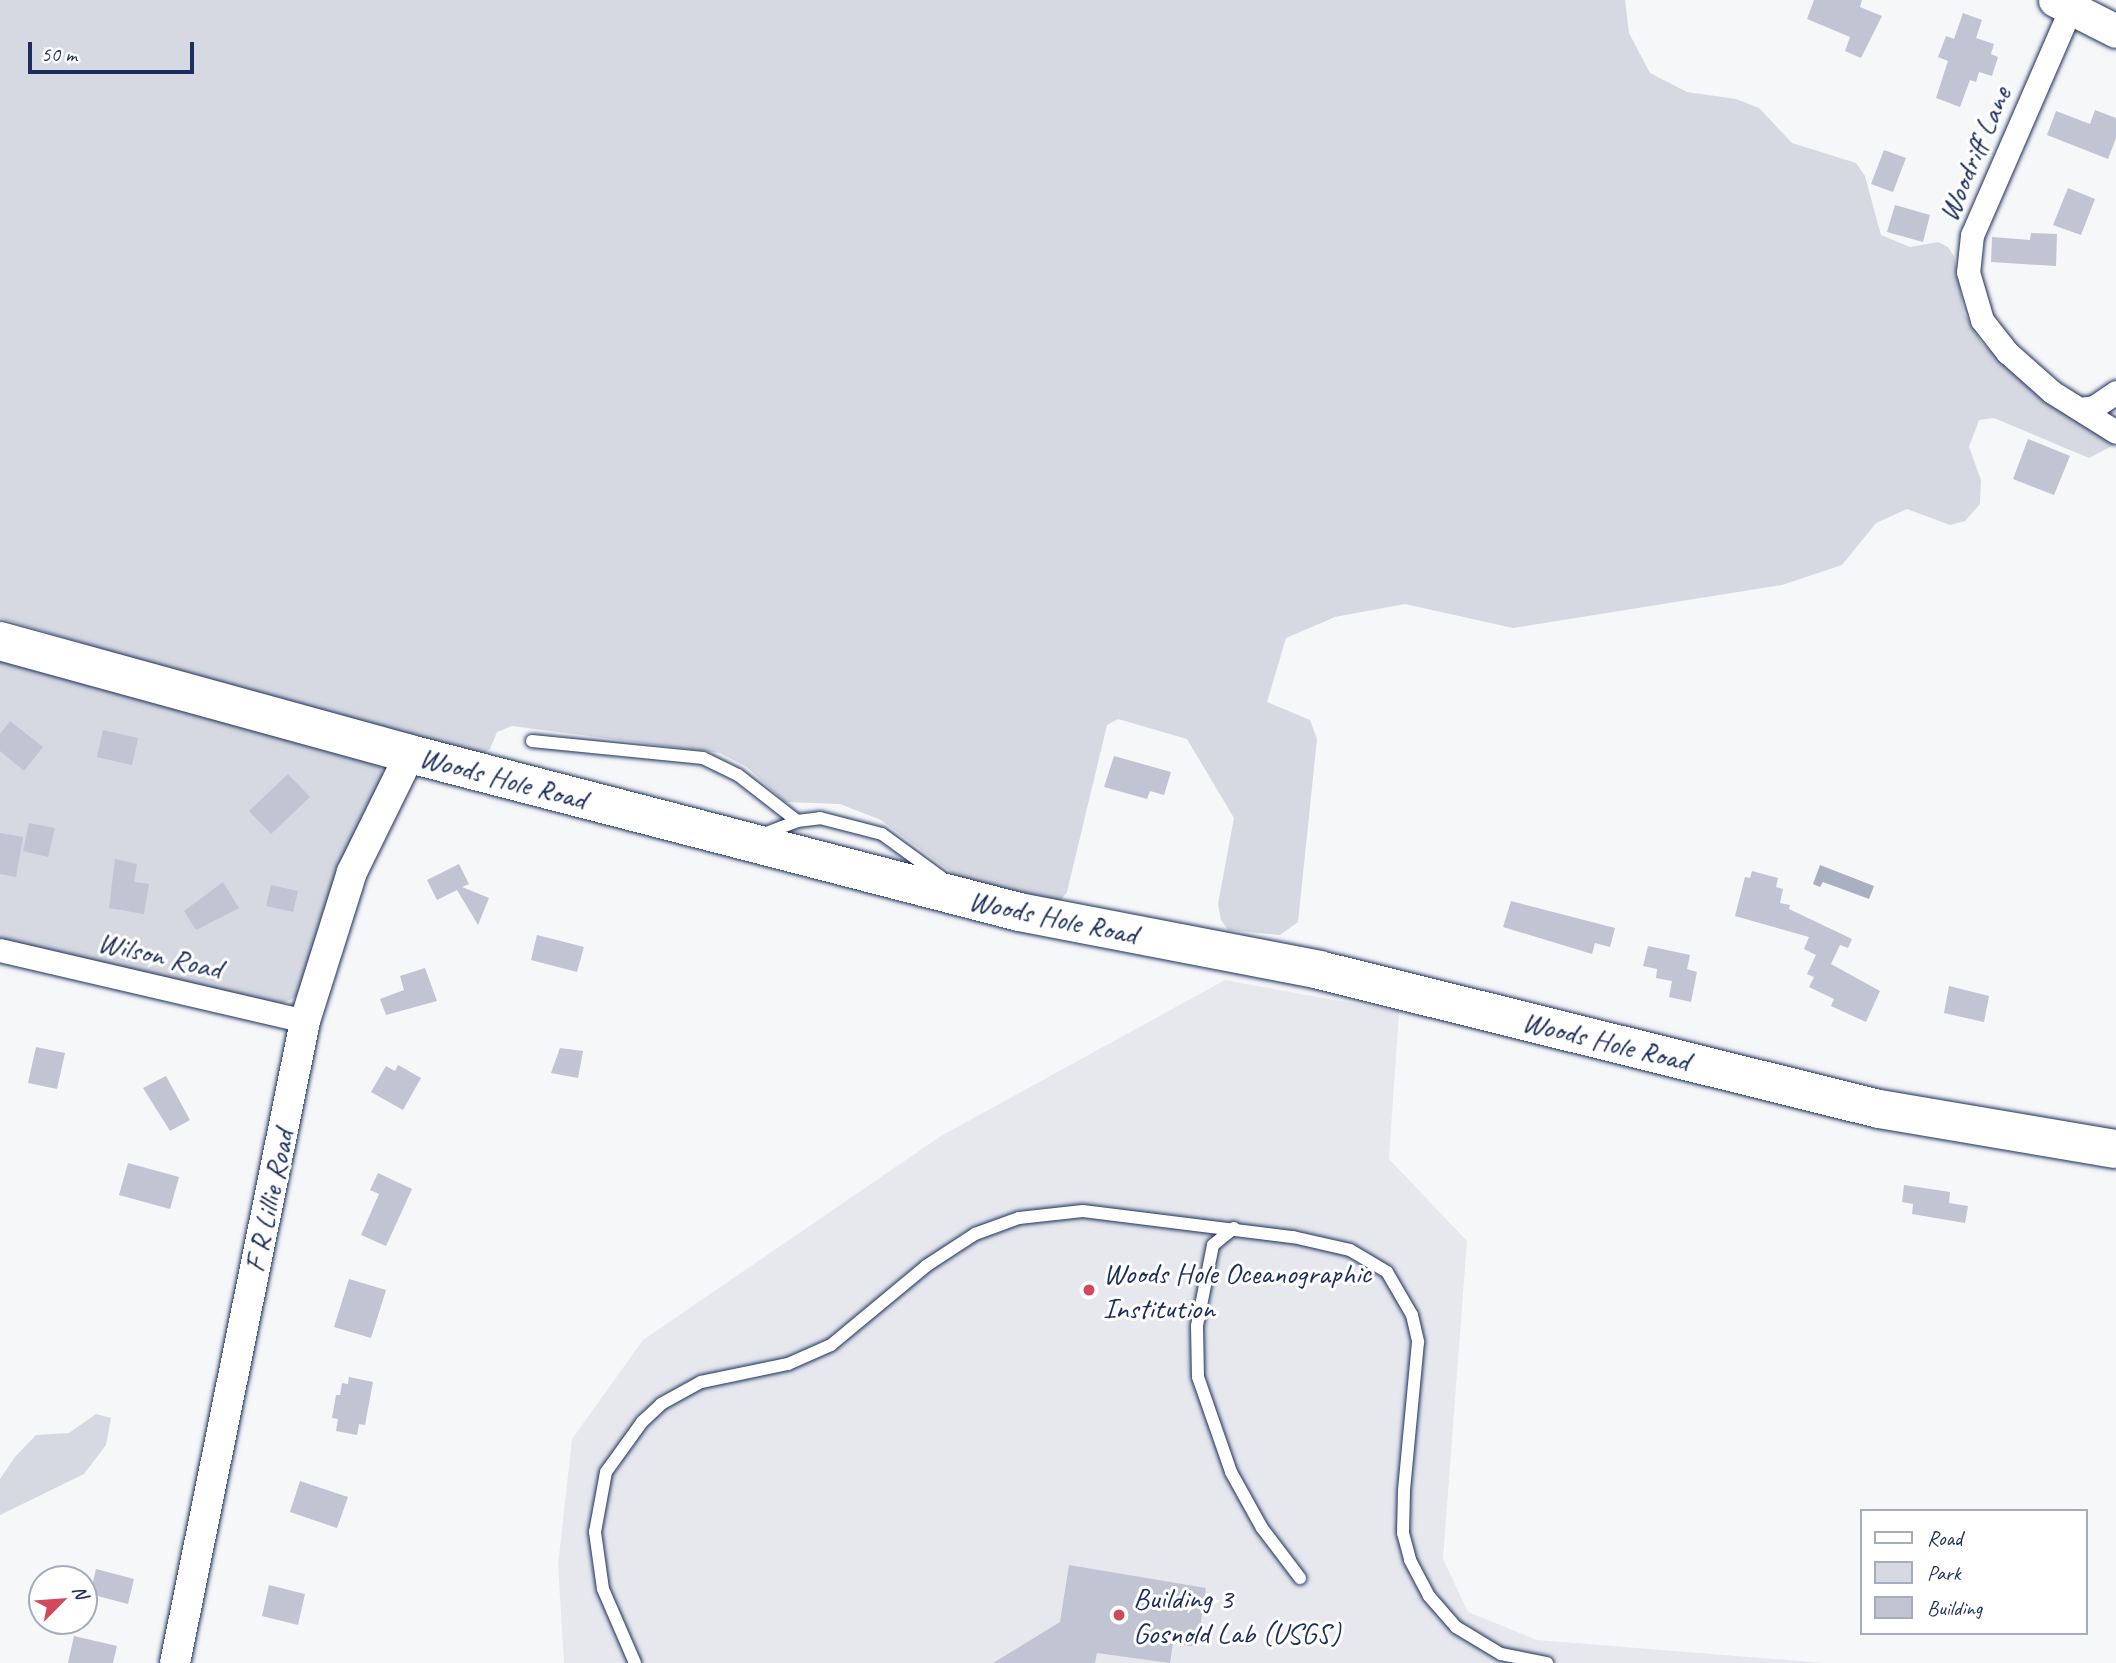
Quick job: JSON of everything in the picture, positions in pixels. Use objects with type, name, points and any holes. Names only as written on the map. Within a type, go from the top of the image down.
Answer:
[{"type":"highway","name":"Woods Hole Road","points":[[0,642],[411,754],[972,901],[1306,967],[1879,1109],[2116,1149]]},
{"type":"main road","points":[[2063,5],[2116,30]]},
{"type":"street","name":"Woodriff Lane","points":[[2063,5],[1972,235],[1968,272],[1976,305],[1991,334],[2043,384],[2116,432]]},
{"type":"street","points":[[2080,409],[2094,407],[2116,392]]},
{"type":"street","name":"F R Lillie Road","points":[[174,1663],[305,1021],[352,872],[411,754]]},
{"type":"street","name":"Wilson Road","points":[[0,950],[305,1021]]},
{"type":"lane","points":[[532,741],[703,758],[738,775],[797,821]]},
{"type":"lane","points":[[744,841],[797,821],[820,818],[882,834],[972,901]]},
{"type":"lane","points":[[635,1663],[603,1589],[595,1532],[602,1487],[612,1459],[661,1404],[701,1382],[788,1364],[831,1345],[943,1252],[993,1226],[1039,1214],[1083,1211],[1234,1228],[1349,1250],[1374,1262],[1397,1285],[1418,1342],[1404,1492],[1403,1534],[1409,1560],[1429,1596],[1456,1627],[1501,1654],[1547,1663]]},
{"type":"lane","points":[[1234,1228],[1213,1245],[1197,1326],[1198,1377],[1231,1472],[1262,1528],[1300,1578]]},
{"type":"shaded area","name":"Woods Hole Oceanographic Institution","points":[[1225,980],[1399,1012],[1389,1159],[1467,1241],[1443,1559],[1468,1612],[1537,1640],[1825,1663],[564,1663],[558,1565],[572,1439],[643,1340],[941,1136]]},
{"type":"green space","points":[[0,0],[1625,0],[1629,33],[1650,73],[1687,92],[1736,99],[1759,108],[1792,143],[1856,163],[1865,176],[1881,235],[1910,247],[1938,242],[1948,247],[1954,256],[1964,313],[1982,344],[2114,445],[2089,458],[1994,418],[1979,420],[1969,447],[1981,480],[1980,504],[1965,521],[1950,525],[1907,509],[1876,523],[1842,565],[1782,585],[1513,628],[1405,604],[1335,617],[1286,638],[1267,702],[1310,720],[1317,739],[1298,922],[1280,935],[1228,930],[1221,920],[1218,904],[1234,818],[1187,739],[1118,719],[1107,725],[1067,892],[1060,901],[967,884],[881,820],[840,804],[785,802],[747,767],[720,753],[512,726],[497,732],[490,749],[482,754],[279,703],[0,618]]},
{"type":"green space","points":[[0,660],[379,765],[386,779],[298,996],[277,1006],[0,941]]},
{"type":"green space","points":[[96,1414],[111,1418],[106,1445],[84,1474],[0,1515],[0,1479],[15,1457],[36,1435],[69,1433]]},
{"type":"water","points":[[1820,865],[1874,886],[1869,899],[1823,882],[1820,887],[1813,884]]},
{"type":"building","points":[[1814,0],[1862,0],[1860,7],[1882,16],[1861,58],[1845,51],[1850,37],[1807,19]]},
{"type":"building","points":[[1963,13],[1982,20],[1976,38],[1994,44],[1991,54],[1998,57],[1992,76],[1979,72],[1976,82],[1970,80],[1960,107],[1936,98],[1948,61],[1938,57],[1946,36],[1954,39]]},
{"type":"building","points":[[2095,110],[2116,118],[2116,138],[2108,159],[2047,135],[2056,111],[2090,124]]},
{"type":"building","points":[[1884,150],[1906,158],[1893,192],[1871,184]]},
{"type":"building","points":[[2068,188],[2095,199],[2081,235],[2053,225]]},
{"type":"building","points":[[1895,205],[1930,215],[1923,242],[1887,232]]},
{"type":"building","points":[[2031,233],[2057,234],[2056,266],[1991,262],[1992,237],[2030,240]]},
{"type":"building","points":[[2028,439],[2070,456],[2054,495],[2013,479]]},
{"type":"building","points":[[10,721],[43,747],[24,771],[0,751],[0,734]]},
{"type":"building","points":[[103,730],[138,738],[132,765],[97,757]]},
{"type":"building","points":[[1114,756],[1171,772],[1164,795],[1150,791],[1147,799],[1104,787]]},
{"type":"building","points":[[288,774],[310,797],[271,834],[249,811]]},
{"type":"building","points":[[29,823],[55,828],[48,857],[23,851]]},
{"type":"building","points":[[0,833],[23,837],[16,877],[0,874]]},
{"type":"building","points":[[115,859],[137,864],[134,882],[149,884],[144,914],[109,908]]},
{"type":"building","points":[[459,864],[469,884],[462,887],[489,898],[478,925],[457,890],[437,900],[427,880]]},
{"type":"building","points":[[1752,871],[1778,878],[1776,887],[1783,889],[1780,903],[1790,905],[1789,909],[1852,939],[1848,948],[1840,945],[1831,964],[1880,991],[1866,1022],[1831,1006],[1834,999],[1809,987],[1814,977],[1807,974],[1816,955],[1804,949],[1809,937],[1735,916],[1745,877],[1750,878]]},
{"type":"building","points":[[223,882],[239,908],[196,930],[184,911]]},
{"type":"building","points":[[271,885],[298,891],[293,912],[266,906]]},
{"type":"building","points":[[1511,901],[1615,928],[1610,947],[1595,943],[1592,954],[1503,927]]},
{"type":"building","points":[[537,935],[584,947],[577,972],[531,960]]},
{"type":"building","points":[[1648,946],[1690,955],[1687,969],[1697,972],[1691,1002],[1669,997],[1672,981],[1656,978],[1657,969],[1643,966]]},
{"type":"building","points":[[425,968],[437,1001],[386,1015],[380,999],[404,990],[400,976]]},
{"type":"building","points":[[1949,986],[1989,996],[1984,1022],[1944,1013]]},
{"type":"building","points":[[36,1047],[65,1053],[57,1089],[28,1083]]},
{"type":"building","points":[[560,1048],[583,1051],[578,1078],[551,1073]]},
{"type":"building","points":[[398,1065],[421,1078],[403,1110],[371,1092],[386,1066],[395,1071]]},
{"type":"building","points":[[166,1076],[190,1120],[170,1131],[143,1088]]},
{"type":"building","points":[[128,1163],[179,1177],[170,1209],[119,1195]]},
{"type":"building","points":[[378,1173],[412,1189],[386,1246],[361,1235],[379,1194],[370,1190]]},
{"type":"building","points":[[1904,1185],[1950,1192],[1949,1203],[1968,1206],[1965,1223],[1912,1214],[1913,1204],[1902,1202]]},
{"type":"building","points":[[349,1279],[386,1290],[371,1338],[334,1327]]},
{"type":"building","points":[[349,1377],[373,1382],[365,1425],[359,1424],[357,1435],[336,1431],[338,1419],[332,1418],[336,1395],[340,1395],[342,1383],[348,1384]]},
{"type":"building","points":[[300,1481],[348,1497],[337,1528],[290,1512]]},
{"type":"building","name":"Building 3 Gosnold Lab (USGS)","points":[[1069,1565],[1206,1588],[1197,1647],[1173,1643],[1170,1663],[1097,1653],[1095,1663],[993,1663],[1060,1622]]},
{"type":"building","points":[[98,1570],[134,1579],[128,1604],[98,1596]]},
{"type":"building","points":[[269,1585],[305,1594],[298,1625],[262,1616]]},
{"type":"building","points":[[74,1636],[117,1646],[113,1663],[68,1663]]},
{"type":"place","name":"Woods Hole Oceanographic Institution","points":[[1089,1290]]},
{"type":"place","name":"Building 3 Gosnold Lab (USGS)","points":[[1119,1615]]}]
